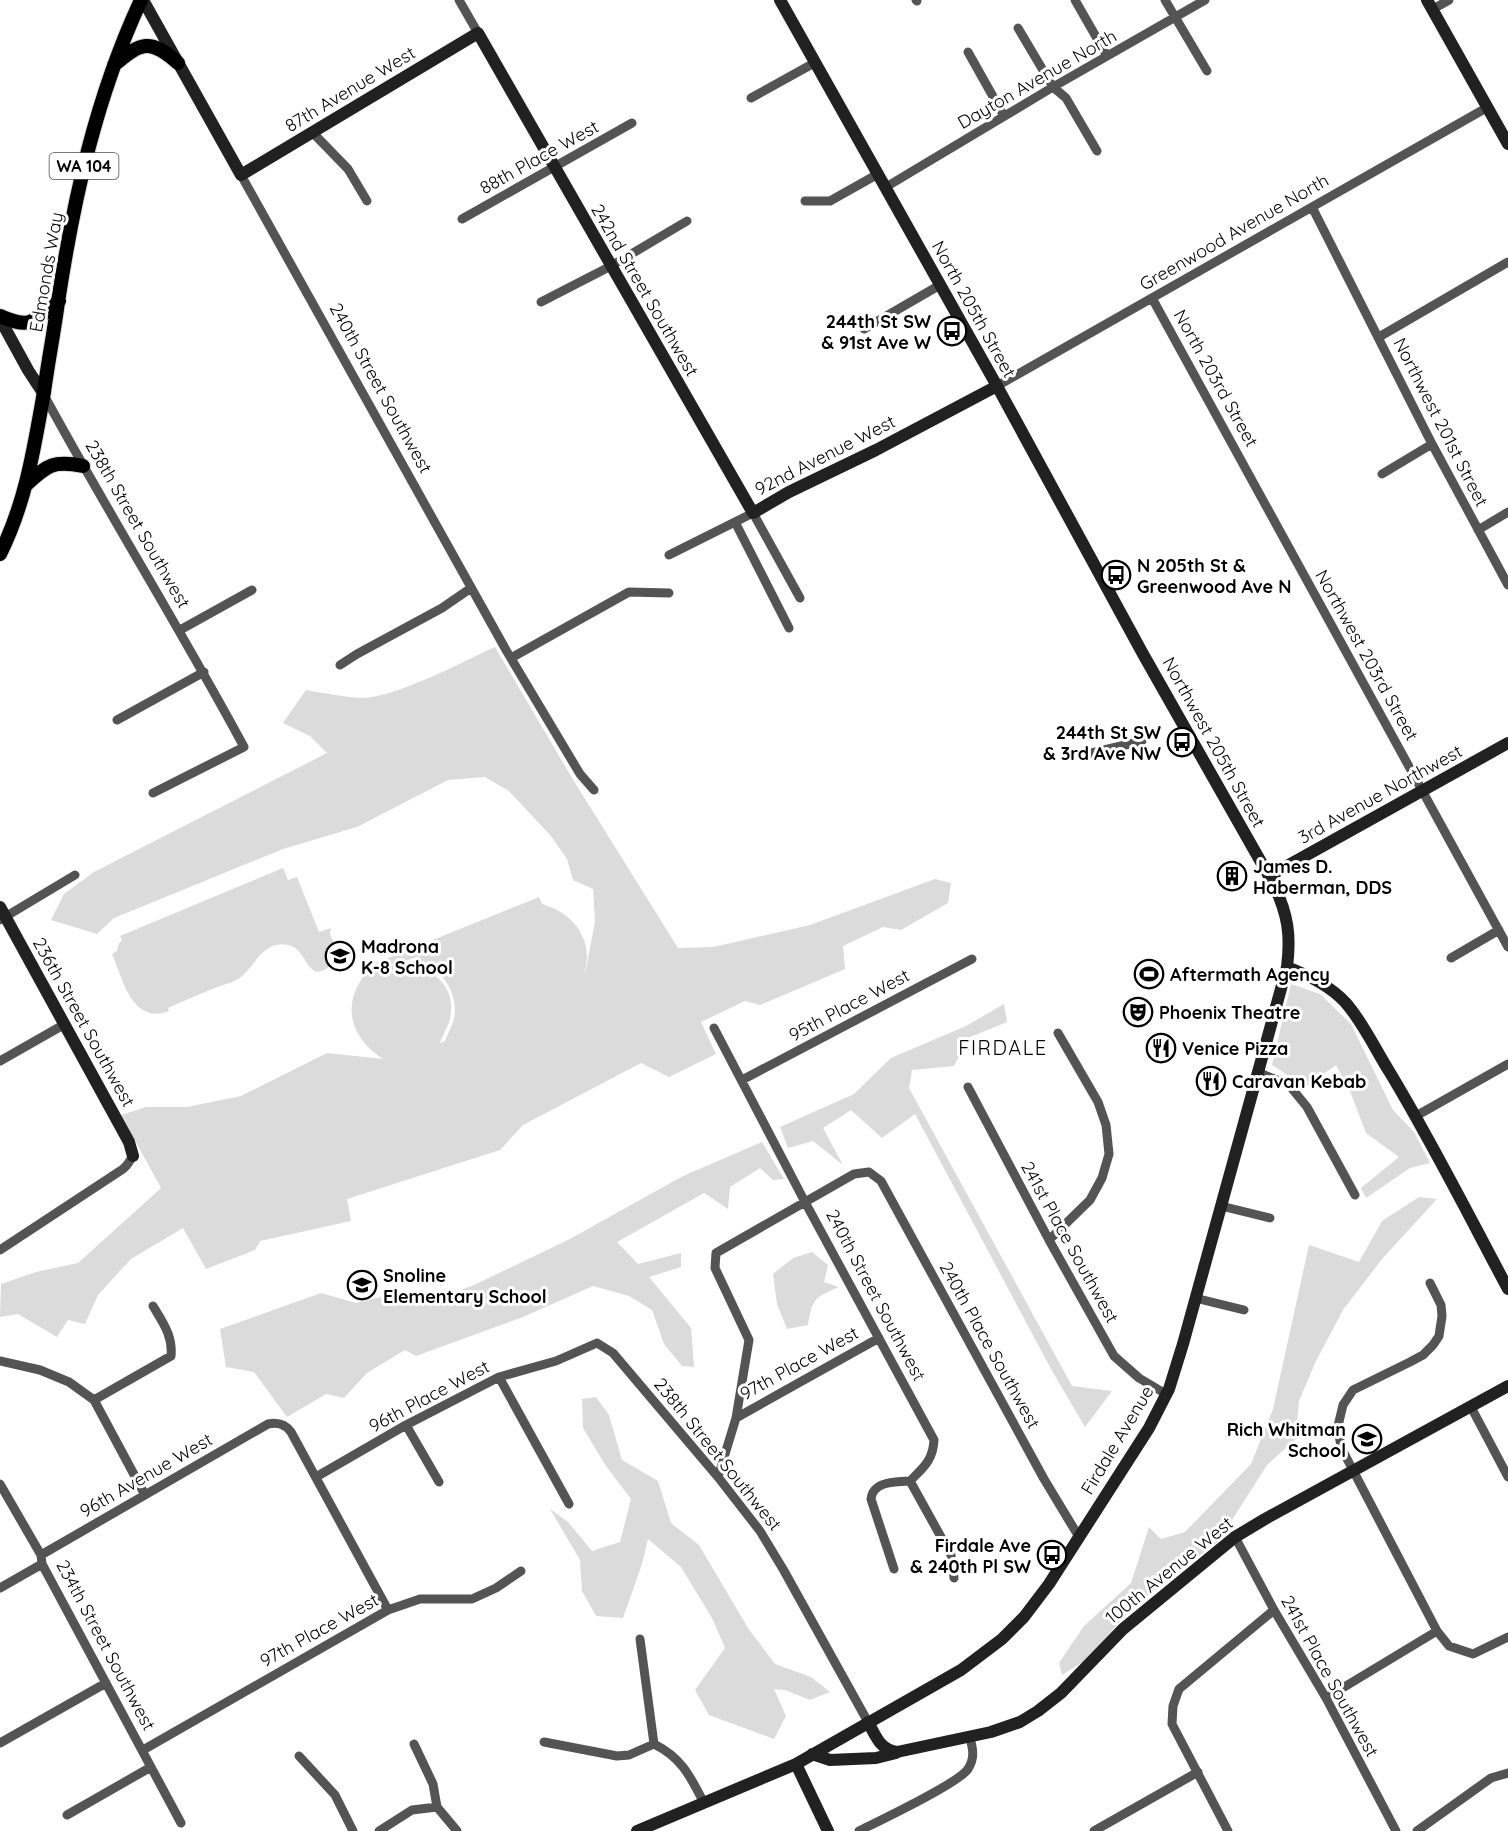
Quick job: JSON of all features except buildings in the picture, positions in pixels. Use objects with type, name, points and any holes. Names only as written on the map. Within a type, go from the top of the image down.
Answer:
[{"type":"main road","name":"Edmonds Way","points":[[0,554],[9,537],[27,484],[71,228],[90,137],[112,66],[142,0]]},
{"type":"main road","points":[[112,66],[130,51],[139,46],[148,45],[164,50],[178,63]]},
{"type":"main road","points":[[0,317],[21,325],[34,321],[58,301]]},
{"type":"main road","points":[[27,484],[47,465],[66,462],[82,466]]},
{"type":"street","name":"240th Street Southwest","points":[[142,0],[511,658],[580,774],[594,790]]},
{"type":"street","name":"242nd Street Southwest","points":[[459,0],[800,598]]},
{"type":"street","name":"North 205th Street","points":[[780,0],[997,386],[1134,638]]},
{"type":"street","points":[[1075,0],[1107,56]]},
{"type":"street","points":[[1165,0],[1207,71]]},
{"type":"street","name":"Dayton Avenue North","points":[[886,187],[1053,87],[1205,0]]},
{"type":"street","points":[[1449,0],[1430,5],[1508,144]]},
{"type":"street","points":[[1018,28],[1053,87],[1066,98],[1097,151]]},
{"type":"street","name":"87th Avenue West","points":[[241,175],[477,33]]},
{"type":"street","points":[[968,52],[1004,116]]},
{"type":"street","points":[[751,98],[816,62]]},
{"type":"street","name":"Greenwood Avenue North","points":[[997,386],[1488,107]]},
{"type":"street","name":"88th Place West","points":[[462,219],[632,123]]},
{"type":"street","points":[[313,133],[348,169],[367,201]]},
{"type":"street","points":[[805,201],[830,201],[878,174]]},
{"type":"street","name":"Northwest 201st Street","points":[[1312,207],[1432,444],[1508,585]]},
{"type":"street","points":[[541,302],[611,266],[687,221]]},
{"type":"street","points":[[1379,337],[1508,262]]},
{"type":"street","points":[[864,328],[940,285]]},
{"type":"street","name":"North 203rd Street","points":[[1152,298],[1250,474]]},
{"type":"street","name":"238th Street Southwest","points":[[0,317],[82,466],[204,672],[244,747],[153,793]]},
{"type":"street","name":"92nd Avenue West","points":[[669,555],[997,386]]},
{"type":"street","points":[[1382,474],[1432,444]]},
{"type":"street","name":"Northwest 203rd Street","points":[[1250,474],[1508,947]]},
{"type":"street","points":[[1478,530],[1508,513]]},
{"type":"street","points":[[735,522],[789,628]]},
{"type":"street","points":[[340,665],[442,608],[471,588]]},
{"type":"street","points":[[180,630],[252,590]]},
{"type":"street","points":[[511,658],[629,592],[669,593]]},
{"type":"street","name":"Northwest 205th Street","points":[[1134,638],[1283,904],[1289,927],[1290,946],[1287,967]]},
{"type":"street","points":[[117,720],[204,672]]},
{"type":"street","points":[[1083,755],[1142,741]]},
{"type":"street","name":"3rd Avenue Northwest","points":[[1269,876],[1508,742]]},
{"type":"street","points":[[2,914],[75,875]]},
{"type":"street","name":"236th Street Southwest","points":[[2,914],[129,1142],[133,1156]]},
{"type":"street","points":[[1451,958],[1499,930]]},
{"type":"street","name":"95th Place West","points":[[742,1080],[972,959]]},
{"type":"street","points":[[1287,967],[1308,975],[1328,987],[1357,1018],[1416,1116],[1508,1289]]},
{"type":"street","name":"Firdale Avenue","points":[[795,1764],[962,1670],[1002,1639],[1024,1617],[1042,1592],[1149,1428],[1166,1394],[1196,1298],[1287,967]]},
{"type":"street","points":[[0,1061],[65,1024]]},
{"type":"street","name":"240th Street Southwest","points":[[714,1028],[934,1440],[933,1453],[925,1466],[910,1481]]},
{"type":"street","points":[[1049,1240],[1090,1200],[1102,1178],[1109,1154],[1106,1125],[1098,1102],[1058,1033]]},
{"type":"street","points":[[1416,1116],[1508,1064]]},
{"type":"street","points":[[1257,1072],[1289,1085],[1301,1100],[1355,1196]]},
{"type":"street","name":"241st Place Southwest","points":[[968,1087],[1114,1356],[1139,1378],[1166,1394]]},
{"type":"street","points":[[0,1250],[123,1170],[133,1156]]},
{"type":"street","name":"240th Place Southwest","points":[[805,1202],[854,1174],[869,1172],[881,1181],[1079,1537]]},
{"type":"street","points":[[718,1477],[735,1418],[748,1340],[715,1268],[716,1253],[805,1202]]},
{"type":"street","points":[[1221,1206],[1270,1218]]},
{"type":"street","points":[[1430,1283],[1441,1305],[1439,1336],[1423,1354],[1353,1390],[1343,1405],[1338,1426],[1340,1441],[1353,1472],[1437,1631],[1449,1646],[1473,1654],[1508,1636]]},
{"type":"street","points":[[1196,1298],[1244,1310]]},
{"type":"street","points":[[94,1400],[171,1356],[172,1345],[169,1332],[153,1306]]},
{"type":"street","name":"97th Place West","points":[[735,1418],[879,1338]]},
{"type":"street","name":"238th Street Southwest","points":[[597,1343],[613,1353],[718,1477],[760,1532],[868,1722]]},
{"type":"street","name":"96th Place West","points":[[316,1477],[406,1425],[499,1377],[556,1361],[597,1343]]},
{"type":"street","points":[[0,1361],[40,1370],[69,1382],[94,1400],[145,1495]]},
{"type":"street","points":[[499,1377],[569,1504]]},
{"type":"street","name":"100th Avenue West","points":[[813,1754],[830,1760],[876,1758],[970,1738],[1020,1722],[1050,1703],[1123,1629],[1235,1537],[1508,1386]]},
{"type":"street","points":[[1471,1407],[1508,1477]]},
{"type":"street","name":"96th Avenue West","points":[[0,1587],[145,1495],[268,1424],[275,1423],[287,1427],[316,1477]]},
{"type":"street","points":[[406,1425],[439,1482]]},
{"type":"street","points":[[316,1477],[388,1610]]},
{"type":"street","points":[[894,1569],[871,1499],[872,1493],[877,1487],[887,1483],[910,1481],[951,1555],[954,1578]]},
{"type":"street","name":"234th Street Southwest","points":[[0,1484],[181,1823]]},
{"type":"street","name":"241st Place Southwest","points":[[1235,1537],[1274,1610],[1326,1698],[1396,1831]]},
{"type":"street","name":"97th Place West","points":[[143,1750],[388,1610],[420,1599],[472,1599],[496,1588],[521,1571]]},
{"type":"street","points":[[1228,1831],[1172,1724],[1173,1706],[1179,1689],[1274,1610]]},
{"type":"street","points":[[1326,1698],[1437,1631]]},
{"type":"street","points":[[640,1639],[654,1744]]},
{"type":"street","points":[[0,1743],[106,1683]]},
{"type":"street","points":[[868,1722],[882,1746],[889,1751],[897,1752]]},
{"type":"street","points":[[859,1831],[961,1777],[970,1767],[974,1753],[970,1738]]},
{"type":"street","points":[[544,1742],[617,1756],[629,1755],[654,1744]]},
{"type":"street","points":[[414,1744],[433,1784],[437,1807],[457,1831]]},
{"type":"street","points":[[654,1744],[669,1752],[682,1764],[704,1803]]},
{"type":"street","points":[[298,1756],[335,1796],[353,1831]]},
{"type":"street","points":[[637,1831],[795,1764],[828,1831]]},
{"type":"street","points":[[67,1815],[151,1767]]},
{"type":"street","points":[[1094,1831],[1198,1772]]},
{"type":"street","points":[[1417,1831],[1491,1778],[1508,1773]]},
{"type":"street","points":[[379,1831],[412,1810],[437,1807]]},
{"type":"shaded area","points":[[495,647],[572,778],[678,948],[713,947],[810,925],[935,879],[951,883],[948,903],[901,930],[883,927],[843,946],[845,969],[760,1005],[745,1001],[701,1022],[716,1054],[669,1077],[641,1063],[523,1125],[500,1150],[347,1199],[351,1221],[260,1241],[255,1250],[206,1269],[183,1228],[131,1259],[98,1295],[85,1324],[68,1320],[57,1337],[18,1314],[0,1317],[1,1284],[36,1272],[78,1263],[161,1188],[121,1115],[146,1107],[187,1107],[241,1096],[327,1053],[383,1059],[361,1038],[354,1026],[352,1013],[357,988],[376,963],[539,897],[542,904],[567,916],[579,929],[586,946],[585,975],[595,921],[593,889],[573,880],[567,859],[551,836],[509,791],[485,777],[448,780],[357,827],[283,849],[114,918],[97,934],[51,920],[64,894],[94,872],[327,753],[310,736],[283,723],[306,690],[361,698],[375,696],[410,686]],"holes":[[[414,958],[425,964],[440,975],[451,990],[454,999],[454,1019],[445,1041],[440,1043],[449,1022],[450,999],[442,982],[434,975],[426,969],[405,961]]]},
{"type":"shaded area","points":[[283,868],[288,880],[297,877],[319,932],[331,928],[330,934],[340,957],[325,970],[317,972],[293,947],[279,944],[266,950],[239,979],[174,1005],[168,1008],[169,1011],[156,1014],[146,1012],[138,1006],[125,987],[112,954],[117,951],[122,941],[120,936]]},
{"type":"shaded area","points":[[1291,984],[1320,994],[1351,1024],[1393,1110],[1414,1132],[1430,1163],[1410,1168],[1366,1198],[1361,1188],[1399,1157],[1366,1133],[1350,1091],[1336,1065],[1305,1087],[1272,1065]]},
{"type":"shaded area","points":[[1004,1004],[1007,1022],[968,1038],[954,1066],[912,1070],[909,1088],[1072,1386],[1112,1391],[1085,1427],[1051,1369],[915,1114],[882,1138],[851,1110],[823,1128],[843,1165],[813,1141],[788,1148],[780,1127],[854,1094],[891,1058],[966,1026]]},
{"type":"shaded area","points":[[762,1142],[784,1179],[773,1180],[760,1168],[730,1187],[728,1209],[704,1193],[617,1242],[638,1264],[681,1253],[681,1267],[649,1277],[691,1328],[694,1367],[682,1366],[664,1344],[652,1310],[629,1296],[593,1286],[523,1317],[416,1356],[405,1350],[367,1373],[344,1398],[326,1394],[287,1417],[254,1372],[226,1367],[220,1329],[321,1293],[356,1303],[389,1295],[426,1302],[472,1286],[568,1240],[683,1176]]},
{"type":"shaded area","points":[[1419,1197],[1437,1199],[1382,1259],[1343,1310],[1316,1361],[1299,1401],[1296,1439],[1267,1465],[1218,1542],[1170,1577],[1125,1616],[1086,1660],[1062,1675],[1059,1663],[1084,1626],[1131,1583],[1149,1527],[1161,1539],[1185,1532],[1251,1464],[1273,1409],[1309,1245],[1359,1262],[1382,1221]]},
{"type":"shaded area","points":[[812,1252],[828,1265],[824,1282],[839,1287],[816,1300],[808,1325],[787,1329],[777,1304],[773,1274],[793,1258]]},
{"type":"shaded area","points":[[596,1397],[609,1415],[622,1460],[658,1481],[671,1523],[699,1545],[748,1628],[775,1664],[811,1677],[830,1692],[810,1700],[785,1690],[774,1689],[786,1716],[774,1739],[709,1715],[695,1690],[725,1648],[712,1618],[681,1567],[648,1539],[642,1564],[623,1618],[596,1616],[582,1591],[580,1560],[550,1509],[568,1522],[592,1551],[620,1542],[631,1499],[606,1466],[583,1428],[582,1399]]},
{"type":"place","name":"244th St SW & 91st Ave W","points":[[952,331]]},
{"type":"place","name":"N 205th St & Greenwood Ave N","points":[[1116,575]]},
{"type":"place","name":"244th St SW & 3rd Ave NW","points":[[1182,742]]},
{"type":"place","name":"James D. Haberman, DDS","points":[[1232,876]]},
{"type":"place","name":"Madrona K-8 School","points":[[340,956]]},
{"type":"place","name":"Aftermath Agency","points":[[1149,974]]},
{"type":"place","name":"Phoenix Theatre","points":[[1138,1012]]},
{"type":"place","name":"Venice Pizza","points":[[1161,1048]]},
{"type":"place","name":"Caravan Kebab","points":[[1211,1081]]},
{"type":"place","name":"Snoline Elementary School","points":[[362,1285]]},
{"type":"place","name":"Rich Whitman School","points":[[1367,1439]]},
{"type":"place","name":"Firdale Ave & 240th Pl SW","points":[[1052,1555]]},
{"type":"district","name":"FIRDALE","points":[[1003,1047]]}]
